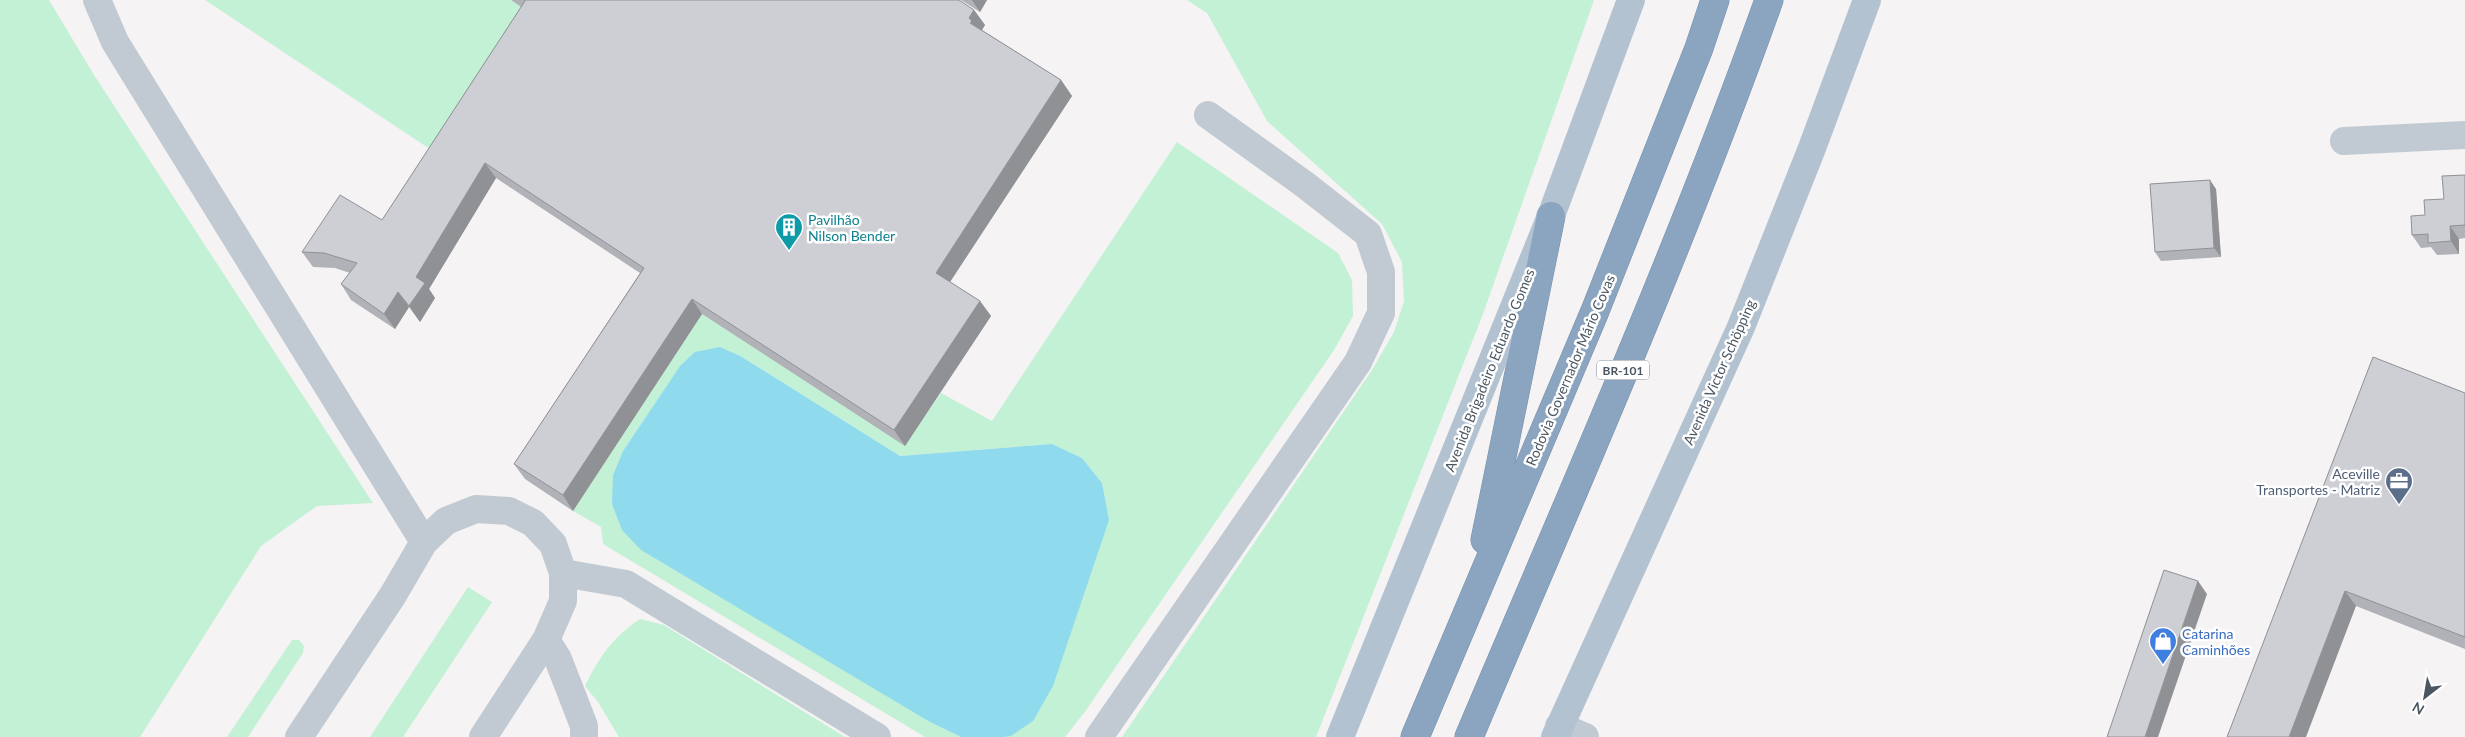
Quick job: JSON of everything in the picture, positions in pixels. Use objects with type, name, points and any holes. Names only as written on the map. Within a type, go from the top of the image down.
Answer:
[{"type":"highway","name":"Rodovia Governador Mário Covas","points":[[1415,737],[1595,311],[1699,48],[1715,0]]},
{"type":"highway","name":"BR-101","points":[[1469,737],[1680,234],[1734,97],[1769,0]]},
{"type":"highway","points":[[1471,604],[1551,216]]},
{"type":"main road","name":"Avenida Brigadeiro Eduardo Gomes","points":[[1340,737],[1551,216],[1631,0]]},
{"type":"main road","name":"Avenida Victor Schöpping","points":[[1557,732],[1741,327],[1812,148],[1867,0]]},
{"type":"street","points":[[97,0],[115,42],[424,542]]},
{"type":"street","points":[[1099,737],[1358,362],[1381,313],[1381,272],[1368,234],[1304,184],[1208,114]]},
{"type":"street","points":[[2344,141],[2465,135]]},
{"type":"street","points":[[299,737],[393,595],[424,542],[446,521],[476,509],[509,511],[533,523],[553,544],[563,573],[563,601],[546,640],[483,737]]},
{"type":"street","points":[[563,573],[626,584],[877,737]]},
{"type":"street","points":[[546,640],[558,659],[584,726],[584,737]]},
{"type":"street","points":[[1557,732],[1585,737]]},
{"type":"green space","points":[[0,0],[49,0],[94,75],[373,503],[317,506],[261,546],[140,737],[0,737]]},
{"type":"green space","points":[[205,0],[511,0],[535,16],[442,157]]},
{"type":"green space","points":[[1187,0],[1594,0],[1483,314],[1316,737],[1122,737],[1372,370],[1394,332],[1404,301],[1402,262],[1382,224],[1267,121],[1207,13]]},
{"type":"green space","points":[[1177,142],[1338,253],[1352,280],[1353,316],[1334,350],[1084,713],[1065,737],[1004,737],[1011,735],[1108,520],[1102,483],[1082,458],[1052,444],[900,456],[742,357],[680,366],[623,451],[613,475],[930,722],[961,737],[925,737],[603,544],[601,527],[573,511],[702,314],[905,445],[941,393],[992,421]]},
{"type":"green space","points":[[468,587],[492,602],[403,737],[370,737]]},
{"type":"green space","points":[[640,619],[664,625],[845,737],[619,737],[598,702],[585,686],[608,648],[622,633]]},
{"type":"green space","points":[[292,640],[299,640],[304,646],[303,653],[248,737],[227,737]]},
{"type":"water","points":[[720,347],[742,357],[900,456],[1052,444],[1082,458],[1102,483],[1109,520],[1053,686],[1033,721],[1011,736],[961,737],[930,722],[641,550],[622,530],[612,504],[613,475],[623,451],[680,366],[695,352]]},
{"type":"building","name":"Pavilhão Nilson Bender","points":[[524,0],[959,0],[974,10],[969,18],[972,21],[970,23],[1061,80],[936,273],[980,301],[894,430],[692,299],[563,495],[514,464],[644,268],[485,163],[416,277],[425,283],[409,306],[398,292],[384,314],[341,284],[357,263],[324,253],[302,252],[340,195],[382,220]]},
{"type":"building","points":[[2465,175],[2465,225],[2450,226],[2451,241],[2428,243],[2428,234],[2412,235],[2411,216],[2425,215],[2424,200],[2444,199],[2442,176]]},
{"type":"building","points":[[2210,180],[2214,248],[2155,252],[2150,184]]},
{"type":"building","name":"Aceville Transportes - Matriz","points":[[2373,357],[2465,393],[2465,637],[2345,591],[2289,737],[2227,737]]},
{"type":"building","name":"Catarina Caminhões","points":[[2164,570],[2198,581],[2145,737],[2107,737]]},
{"type":"place","name":"Pavilhão Nilson Bender","points":[[789,251]]},
{"type":"place","name":"Aceville Transportes - Matriz","points":[[2399,505]]},
{"type":"place","name":"Catarina Caminhões","points":[[2163,665]]}]
